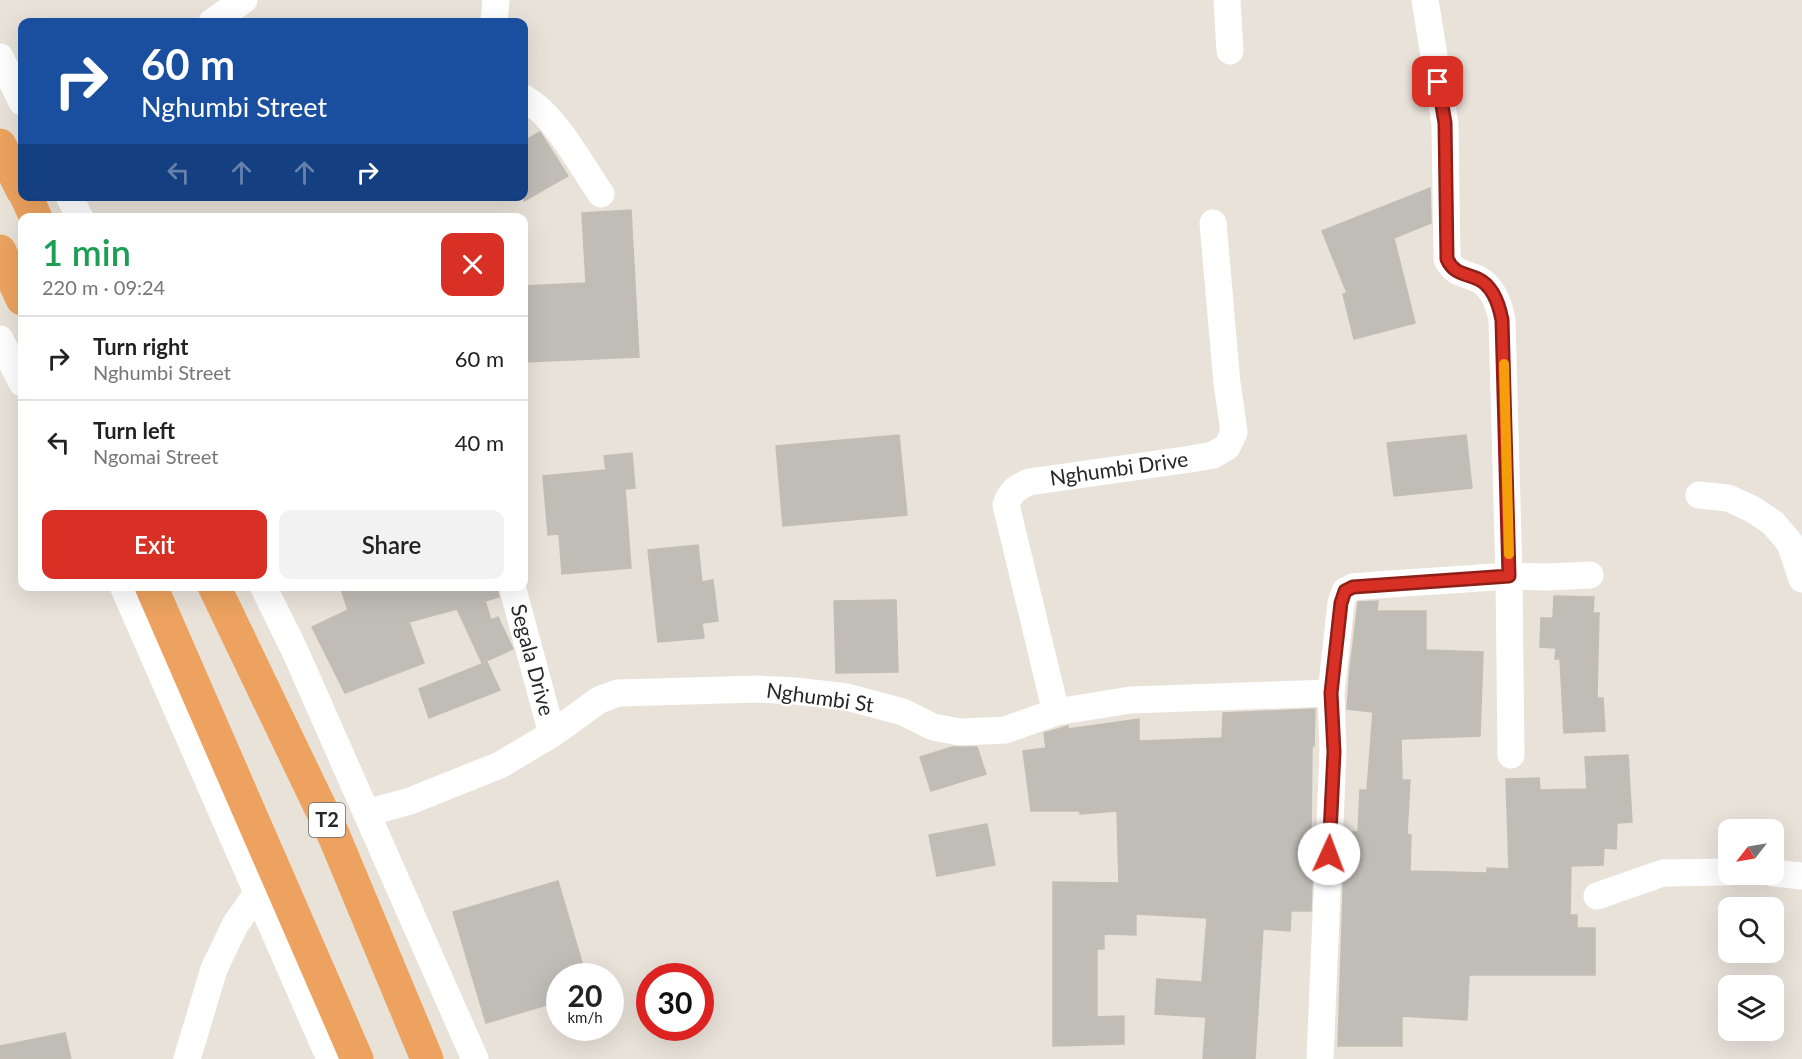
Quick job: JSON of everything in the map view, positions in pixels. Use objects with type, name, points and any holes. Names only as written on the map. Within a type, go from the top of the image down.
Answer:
[{"type":"highway","points":[[0,145],[18,182]]},
{"type":"highway","points":[[0,252],[18,290]]},
{"type":"highway","points":[[153,591],[357,1059]]},
{"type":"highway","name":"T2","points":[[216,591],[334,836],[427,1059]]},
{"type":"street","points":[[218,18],[244,0]]},
{"type":"street","points":[[494,18],[496,0]]},
{"type":"street","points":[[1227,0],[1230,51]]},
{"type":"street","points":[[1425,0],[1445,123],[1447,259],[1457,273],[1478,279],[1488,285],[1500,307],[1502,320],[1511,754]]},
{"type":"street","points":[[0,57],[18,94]]},
{"type":"street","points":[[528,101],[548,118],[601,195]]},
{"type":"street","name":"Nghumbi Drive","points":[[1056,712],[1006,506],[1009,495],[1016,488],[1029,482],[1191,459],[1213,455],[1227,447],[1234,432],[1227,383],[1213,223]]},
{"type":"street","points":[[0,339],[18,375]]},
{"type":"street","points":[[1700,495],[1728,498],[1752,508],[1773,523],[1790,543],[1802,579]]},
{"type":"street","points":[[1320,1059],[1334,752],[1331,693],[1341,603],[1345,591],[1353,587],[1509,576],[1590,575]]},
{"type":"street","points":[[125,591],[330,1059]]},
{"type":"street","points":[[265,591],[295,651],[475,1059]]},
{"type":"street","name":"Segala Drive","points":[[513,591],[552,734]]},
{"type":"street","name":"Nghumbi St","points":[[367,813],[419,798],[501,765],[552,734],[599,700],[618,693],[759,689],[816,693],[903,712],[933,727],[960,732],[1005,730],[1056,712],[1130,700],[1331,693]]},
{"type":"street","points":[[1597,896],[1663,873],[1718,872]]},
{"type":"street","points":[[1784,874],[1802,876]]},
{"type":"street","points":[[187,1059],[214,969],[235,925],[258,892]]},
{"type":"building","points":[[540,132],[568,176],[528,199],[528,139]]},
{"type":"building","points":[[1430,188],[1431,223],[1394,238],[1415,323],[1354,339],[1343,294],[1347,293],[1322,231]]},
{"type":"building","points":[[631,210],[639,357],[528,362],[528,286],[586,283],[582,213]]},
{"type":"building","points":[[899,435],[907,515],[783,526],[776,446]]},
{"type":"building","points":[[1466,435],[1472,488],[1394,496],[1387,443]]},
{"type":"building","points":[[632,453],[635,488],[625,489],[631,568],[562,574],[559,534],[548,535],[543,476],[606,470],[604,456]]},
{"type":"building","points":[[698,545],[702,582],[713,580],[718,621],[702,623],[704,638],[658,642],[648,550]]},
{"type":"building","points":[[342,591],[498,591],[499,597],[485,601],[491,620],[498,617],[513,649],[482,663],[457,609],[409,622],[424,663],[345,693],[312,627],[348,610]]},
{"type":"building","points":[[1554,596],[1594,597],[1593,613],[1599,613],[1597,698],[1603,698],[1605,731],[1564,733],[1560,659],[1555,659],[1556,648],[1540,647],[1541,618],[1553,618]]},
{"type":"building","points":[[896,600],[898,672],[836,673],[834,601]]},
{"type":"building","points":[[1378,601],[1377,611],[1426,611],[1426,650],[1483,652],[1480,736],[1401,739],[1402,780],[1410,780],[1407,834],[1411,835],[1410,871],[1487,873],[1487,868],[1509,869],[1506,779],[1539,778],[1540,790],[1587,789],[1585,757],[1628,755],[1632,822],[1617,823],[1616,849],[1604,848],[1603,865],[1571,866],[1570,915],[1577,915],[1577,928],[1595,928],[1595,975],[1469,975],[1467,1020],[1402,1016],[1402,1046],[1338,1046],[1345,832],[1358,832],[1360,790],[1367,790],[1373,712],[1347,709],[1350,669],[1358,602]]},
{"type":"building","points":[[487,662],[500,690],[429,718],[419,689]]},
{"type":"building","points":[[1315,709],[1314,746],[1312,746],[1311,830],[1314,830],[1311,911],[1291,911],[1290,931],[1263,929],[1255,1059],[1203,1059],[1206,1017],[1155,1014],[1157,979],[1202,982],[1207,918],[1136,914],[1136,935],[1104,934],[1104,949],[1097,949],[1097,1017],[1124,1016],[1124,1044],[1053,1046],[1053,882],[1119,883],[1117,811],[1080,814],[1080,811],[1031,811],[1023,751],[1046,748],[1044,733],[1068,726],[1068,729],[1139,719],[1139,741],[1222,738],[1223,713]]},
{"type":"building","points":[[952,747],[977,747],[986,774],[931,791],[920,757]]},
{"type":"building","points":[[987,824],[995,865],[937,876],[929,835]]},
{"type":"building","points":[[558,881],[582,963],[546,963],[546,1005],[486,1023],[453,912]]},
{"type":"building","points":[[65,1033],[71,1059],[0,1059],[0,1046]]},
{"type":"slow traffic","points":[[1504,364],[1509,554]]},
{"type":"route","points":[[1329,854],[1334,752],[1331,693],[1341,603],[1345,591],[1353,587],[1509,576],[1502,320],[1500,307],[1488,285],[1478,279],[1457,273],[1447,259],[1445,123],[1438,82]]}]
